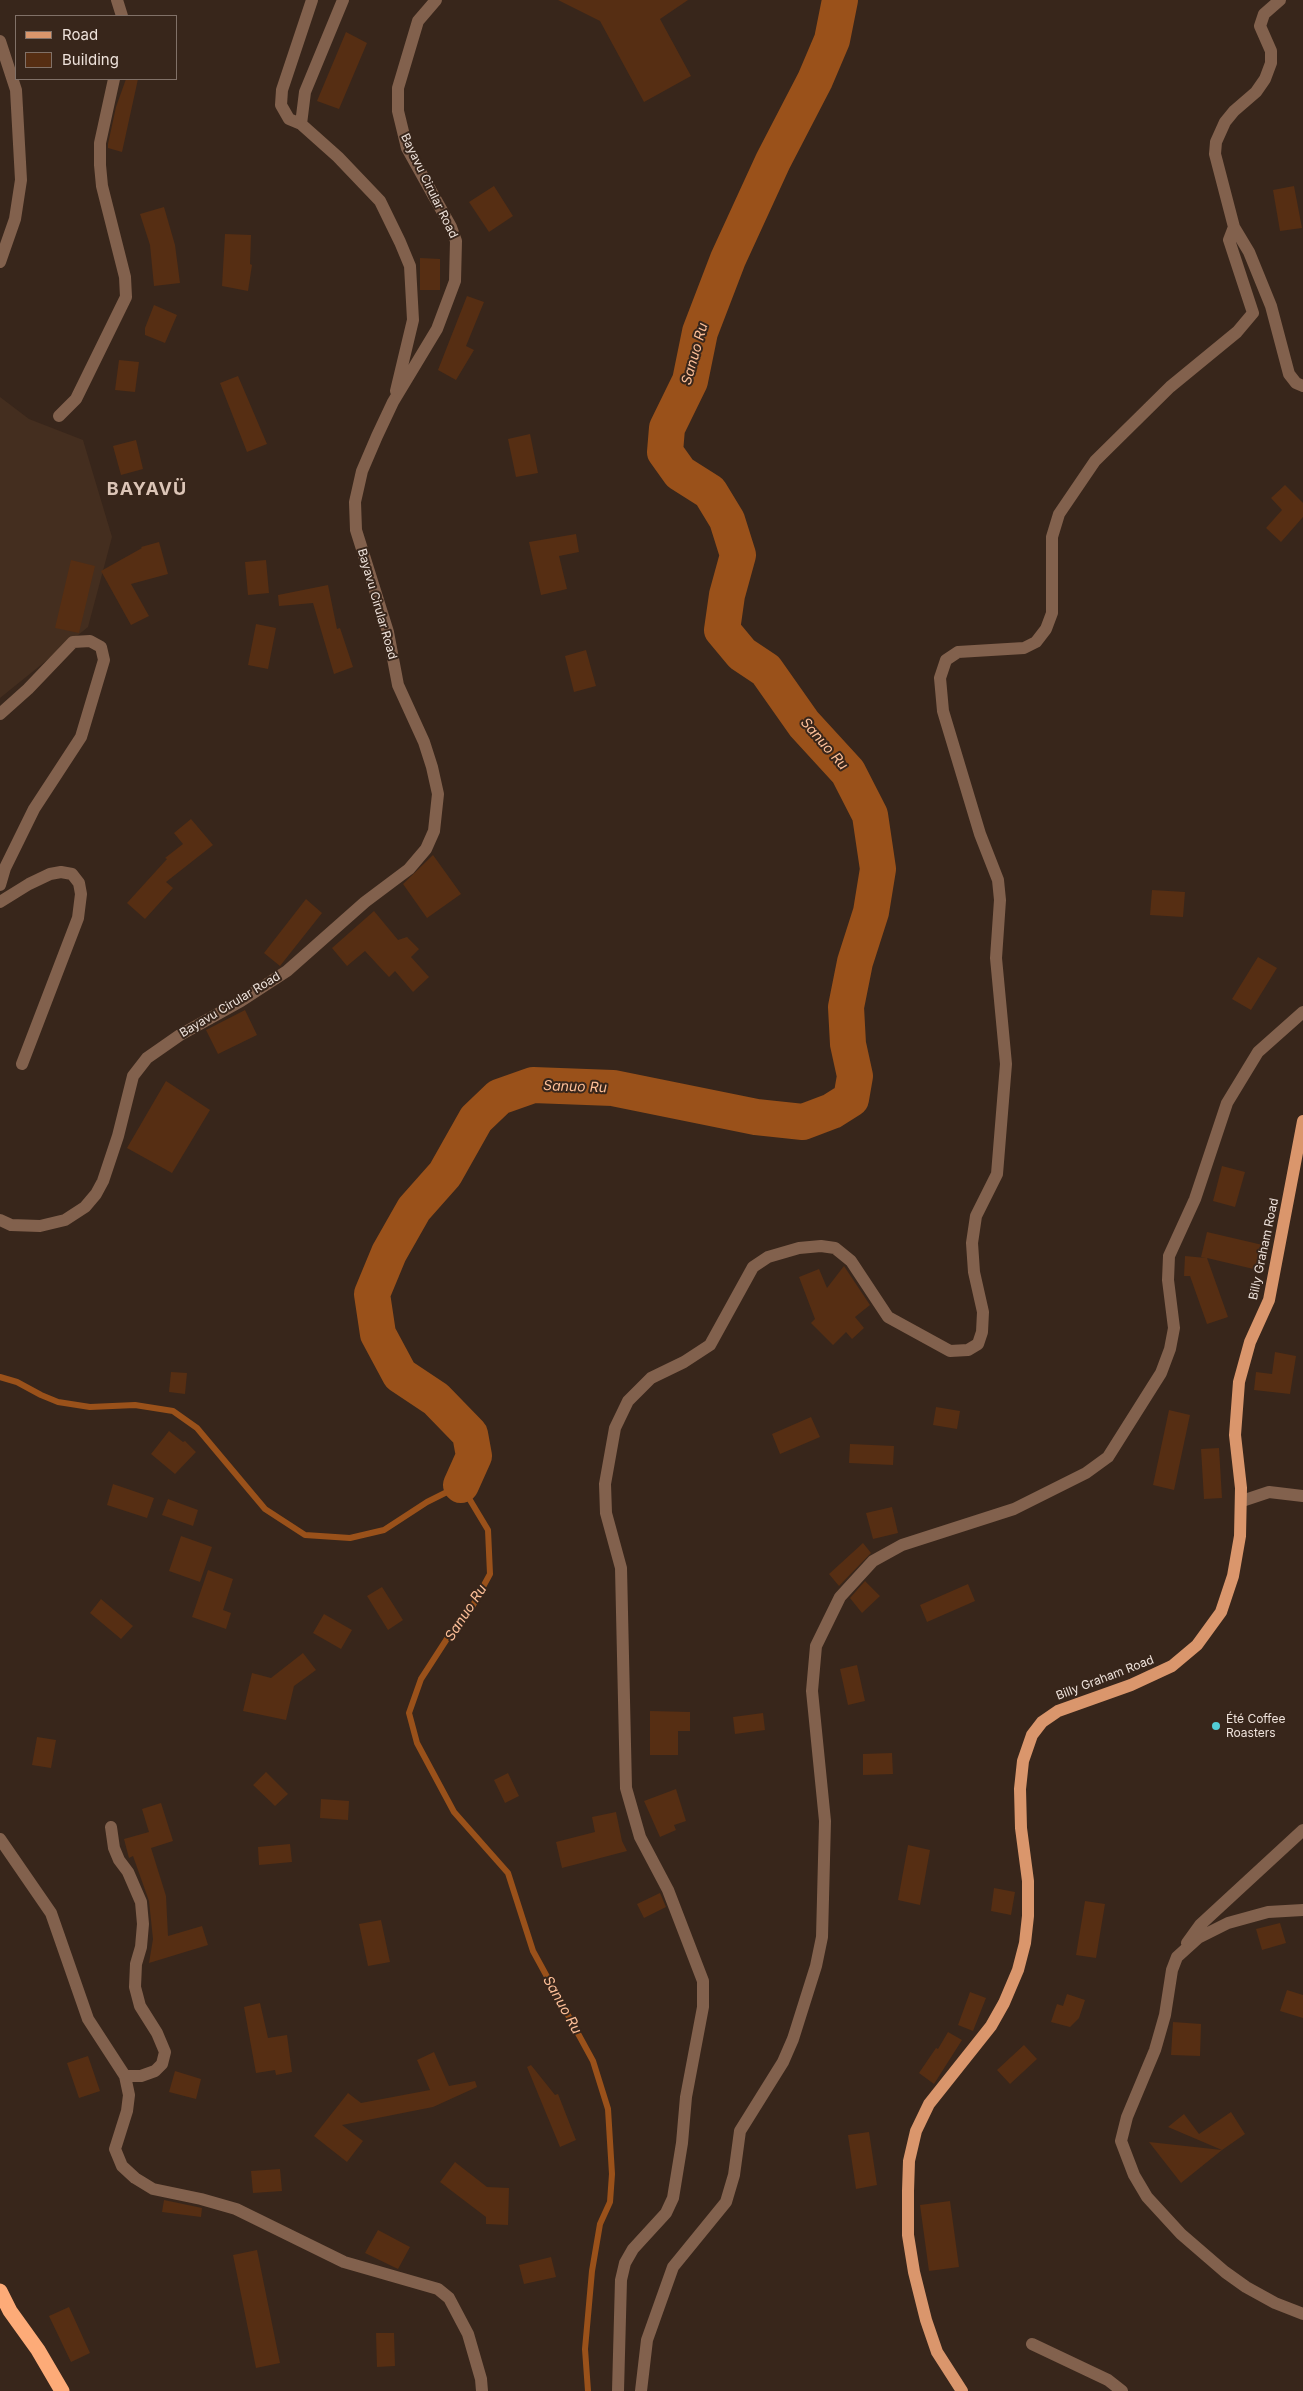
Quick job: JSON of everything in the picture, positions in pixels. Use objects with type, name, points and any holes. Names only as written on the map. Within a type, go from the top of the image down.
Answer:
[{"type":"highway","points":[[0,2291],[10,2311],[38,2350],[62,2391]]},
{"type":"main road","name":"Billy Graham Road","points":[[962,2391],[937,2352],[926,2320],[914,2272],[908,2235],[909,2161],[916,2130],[929,2104],[987,2031],[1004,2002],[1018,1970],[1025,1943],[1028,1916],[1028,1881],[1021,1828],[1020,1789],[1023,1761],[1032,1735],[1042,1722],[1058,1711],[1131,1685],[1172,1666],[1197,1645],[1221,1612],[1233,1576],[1240,1536],[1242,1502],[1235,1435],[1239,1382],[1250,1342],[1269,1300],[1303,1121]]},
{"type":"street","points":[[118,0],[122,15]]},
{"type":"street","points":[[312,0],[282,90],[281,105],[289,119],[301,124],[338,157],[380,201],[410,266],[413,320],[393,402]]},
{"type":"street","points":[[301,124],[305,92],[344,0]]},
{"type":"street","name":"Bayavu Cirular Road","points":[[0,1220],[11,1225],[40,1226],[65,1220],[85,1207],[96,1194],[103,1181],[116,1144],[134,1076],[148,1058],[180,1035],[241,1001],[287,971],[365,902],[409,869],[426,849],[434,831],[438,794],[432,767],[424,742],[398,685],[388,632],[356,530],[355,502],[362,471],[393,402],[437,329],[450,301],[455,281],[456,241],[451,227],[407,148],[398,110],[398,88],[418,21],[436,0]]},
{"type":"street","points":[[1280,0],[1264,14],[1260,26],[1271,51],[1271,63],[1265,79],[1256,92],[1234,111],[1225,122],[1216,142],[1215,154],[1234,227],[1249,252],[1271,306],[1289,374],[1296,383],[1303,386]]},
{"type":"street","points":[[0,41],[16,90],[21,180],[15,220],[0,262]]},
{"type":"street","points":[[59,416],[76,399],[126,297],[125,277],[102,186],[100,165],[100,142],[114,80]]},
{"type":"street","points":[[618,2391],[623,2272],[625,2263],[633,2249],[666,2213],[673,2198],[682,2143],[686,2097],[703,2007],[703,1981],[668,1890],[640,1837],[626,1788],[621,1568],[606,1513],[605,1484],[615,1428],[628,1401],[651,1378],[684,1362],[710,1345],[753,1267],[768,1257],[800,1248],[821,1246],[835,1248],[851,1260],[888,1317],[950,1351],[968,1350],[978,1344],[982,1332],[983,1312],[974,1272],[972,1243],[976,1216],[997,1174],[1006,1064],[996,958],[1000,900],[998,880],[980,834],[943,711],[940,678],[946,660],[958,652],[1024,648],[1036,642],[1046,629],[1052,613],[1052,537],[1059,514],[1095,461],[1170,387],[1237,332],[1253,313],[1229,240],[1234,227]]},
{"type":"street","points":[[0,714],[73,642],[90,641],[101,647],[104,660],[81,737],[34,809],[5,868],[0,885]]},
{"type":"street","points":[[0,902],[28,884],[50,874],[61,872],[72,874],[79,883],[81,894],[78,918],[22,1064]]},
{"type":"street","points":[[641,2391],[647,2340],[673,2267],[726,2202],[734,2175],[740,2131],[783,2062],[793,2040],[816,1966],[822,1938],[825,1821],[812,1691],[816,1646],[840,1597],[873,1561],[902,1545],[1014,1509],[1086,1473],[1108,1457],[1162,1373],[1170,1349],[1174,1328],[1168,1280],[1169,1256],[1195,1200],[1227,1103],[1258,1052],[1303,1012]]},
{"type":"street","points":[[1242,1502],[1269,1492],[1303,1496]]},
{"type":"street","points":[[111,1827],[114,1848],[119,1860],[128,1872],[141,1902],[143,1924],[141,1947],[136,1964],[135,1986],[140,2006],[157,2033],[164,2052],[162,2064],[155,2071],[142,2076],[125,2076]]},
{"type":"street","points":[[1303,1830],[1200,1925],[1177,1957],[1172,1970],[1165,2015],[1155,2050],[1127,2117],[1121,2141],[1125,2155],[1147,2197],[1181,2234],[1225,2272],[1246,2287],[1275,2303],[1303,2314]]},
{"type":"street","points":[[0,1839],[52,1913],[88,2019],[125,2076],[129,2095],[128,2103],[115,2149],[122,2166],[135,2178],[153,2189],[201,2199],[236,2209],[344,2262],[438,2289],[449,2298],[468,2334],[481,2379],[482,2391]]},
{"type":"street","points":[[1177,1957],[1198,1938],[1228,1923],[1268,1912],[1303,1910]]},
{"type":"street","points":[[1032,2344],[1108,2380],[1122,2391]]},
{"type":"shaded area","points":[[0,397],[29,419],[83,440],[112,537],[88,627],[0,698]]},
{"type":"building","points":[[558,0],[688,0],[660,19],[691,76],[644,102],[600,21]]},
{"type":"building","points":[[346,32],[367,43],[339,109],[317,101]]},
{"type":"building","points":[[126,80],[138,80],[122,152],[108,148],[116,107]]},
{"type":"building","points":[[494,186],[513,216],[489,232],[469,202]]},
{"type":"building","points":[[1294,186],[1302,228],[1280,231],[1273,190]]},
{"type":"building","points":[[164,207],[175,245],[180,283],[154,286],[150,245],[140,214]]},
{"type":"building","points":[[225,234],[251,235],[250,264],[252,265],[248,291],[222,286]]},
{"type":"building","points":[[420,258],[440,259],[440,290],[420,290]]},
{"type":"building","points":[[467,296],[484,302],[466,346],[474,350],[456,380],[438,370]]},
{"type":"building","points":[[154,305],[177,315],[165,343],[145,335],[145,328]]},
{"type":"building","points":[[119,360],[139,362],[135,392],[115,390]]},
{"type":"building","points":[[238,376],[267,444],[247,452],[220,383]]},
{"type":"building","points":[[530,434],[538,473],[516,477],[508,439]]},
{"type":"building","points":[[136,440],[143,469],[121,475],[113,446]]},
{"type":"building","points":[[1285,485],[1303,503],[1303,517],[1281,542],[1266,528],[1282,510],[1271,498]]},
{"type":"building","points":[[576,534],[579,552],[559,556],[567,589],[541,595],[529,542]]},
{"type":"building","points":[[159,542],[168,574],[131,584],[149,616],[131,625],[101,571],[141,547]]},
{"type":"building","points":[[71,560],[95,566],[79,633],[55,628]]},
{"type":"building","points":[[266,560],[269,593],[248,595],[245,562]]},
{"type":"building","points":[[328,585],[337,629],[340,628],[353,667],[334,674],[313,603],[279,606],[278,595]]},
{"type":"building","points":[[256,624],[276,628],[268,669],[248,665]]},
{"type":"building","points":[[586,650],[596,686],[574,692],[565,656]]},
{"type":"building","points":[[191,819],[213,845],[166,882],[173,888],[145,919],[127,903],[167,859],[165,858],[183,844],[174,833]]},
{"type":"building","points":[[433,855],[461,894],[427,918],[403,884]]},
{"type":"building","points":[[1152,890],[1185,892],[1183,917],[1150,915]]},
{"type":"building","points":[[306,899],[322,913],[280,966],[264,953]]},
{"type":"building","points":[[374,911],[398,940],[407,937],[419,949],[411,957],[429,977],[413,992],[395,971],[389,977],[365,951],[347,966],[332,948]]},
{"type":"building","points":[[1258,957],[1277,968],[1251,1010],[1232,999]]},
{"type":"building","points":[[245,1010],[257,1035],[218,1054],[206,1030]]},
{"type":"building","points":[[166,1081],[210,1110],[172,1173],[127,1148]]},
{"type":"building","points":[[1222,1166],[1245,1172],[1235,1207],[1213,1201]]},
{"type":"building","points":[[1207,1232],[1267,1246],[1262,1271],[1207,1258],[1228,1317],[1207,1324],[1190,1276],[1184,1276],[1185,1256],[1206,1258],[1201,1257]]},
{"type":"building","points":[[844,1266],[870,1305],[855,1317],[864,1328],[852,1339],[846,1332],[833,1345],[811,1323],[815,1319],[799,1277],[819,1269],[827,1288]]},
{"type":"building","points":[[1275,1352],[1296,1356],[1290,1394],[1254,1390],[1256,1372],[1272,1374]]},
{"type":"building","points":[[171,1372],[187,1373],[185,1394],[169,1392]]},
{"type":"building","points":[[936,1407],[960,1411],[957,1429],[933,1425]]},
{"type":"building","points":[[1169,1410],[1190,1415],[1174,1490],[1153,1485]]},
{"type":"building","points":[[811,1417],[820,1437],[780,1454],[772,1434]]},
{"type":"building","points":[[169,1431],[183,1442],[185,1441],[196,1452],[175,1474],[151,1454]]},
{"type":"building","points":[[850,1444],[894,1446],[893,1465],[849,1463]]},
{"type":"building","points":[[1219,1448],[1222,1498],[1204,1499],[1201,1449]]},
{"type":"building","points":[[113,1484],[154,1498],[147,1518],[107,1505]]},
{"type":"building","points":[[168,1499],[198,1510],[193,1526],[162,1515]]},
{"type":"building","points":[[892,1507],[898,1533],[873,1539],[866,1513]]},
{"type":"building","points":[[181,1536],[212,1547],[200,1582],[169,1571]]},
{"type":"building","points":[[863,1543],[871,1553],[839,1586],[829,1574]]},
{"type":"building","points":[[208,1570],[233,1579],[223,1610],[231,1613],[226,1629],[192,1617]]},
{"type":"building","points":[[865,1581],[880,1596],[862,1613],[850,1598]]},
{"type":"building","points":[[968,1584],[975,1601],[927,1622],[920,1605]]},
{"type":"building","points":[[382,1587],[403,1620],[388,1630],[367,1596]]},
{"type":"building","points":[[101,1599],[133,1626],[121,1639],[90,1613]]},
{"type":"building","points":[[324,1614],[352,1630],[341,1649],[313,1633]]},
{"type":"building","points":[[303,1653],[316,1670],[294,1686],[286,1720],[243,1711],[252,1673],[271,1678]]},
{"type":"building","points":[[857,1665],[865,1701],[848,1705],[840,1669]]},
{"type":"building","points":[[650,1711],[690,1712],[690,1731],[678,1731],[678,1755],[650,1755]]},
{"type":"building","points":[[763,1713],[765,1730],[735,1734],[733,1717]]},
{"type":"building","points":[[37,1737],[56,1740],[51,1768],[32,1765]]},
{"type":"building","points":[[892,1753],[893,1774],[863,1775],[863,1754]]},
{"type":"building","points":[[266,1772],[288,1794],[275,1806],[253,1785]]},
{"type":"building","points":[[508,1773],[519,1796],[505,1803],[494,1780]]},
{"type":"building","points":[[676,1789],[686,1821],[674,1825],[676,1830],[660,1837],[644,1801]]},
{"type":"building","points":[[321,1799],[349,1801],[348,1820],[320,1818]]},
{"type":"building","points":[[161,1803],[173,1841],[151,1848],[166,1896],[168,1936],[202,1926],[208,1945],[149,1963],[153,1939],[149,1901],[133,1856],[129,1858],[124,1839],[149,1832],[142,1809]]},
{"type":"building","points":[[616,1812],[622,1841],[627,1851],[562,1868],[556,1842],[595,1832],[592,1817]]},
{"type":"building","points":[[290,1844],[292,1862],[259,1865],[258,1847]]},
{"type":"building","points":[[908,1845],[930,1850],[920,1905],[898,1900]]},
{"type":"building","points":[[994,1888],[1015,1892],[1011,1915],[991,1911]]},
{"type":"building","points":[[660,1893],[666,1907],[644,1918],[637,1904]]},
{"type":"building","points":[[1085,1901],[1105,1904],[1096,1958],[1076,1955]]},
{"type":"building","points":[[381,1920],[390,1962],[368,1966],[359,1924]]},
{"type":"building","points":[[1280,1923],[1286,1943],[1262,1950],[1256,1929]]},
{"type":"building","points":[[1287,1990],[1303,1995],[1303,2018],[1280,2011]]},
{"type":"building","points":[[970,1992],[986,1998],[973,2031],[958,2025]]},
{"type":"building","points":[[1067,1994],[1085,2000],[1079,2018],[1070,2027],[1051,2022],[1057,2004],[1063,2006]]},
{"type":"building","points":[[260,2003],[268,2038],[287,2035],[292,2072],[276,2075],[275,2070],[256,2073],[244,2007]]},
{"type":"building","points":[[1173,2022],[1201,2024],[1200,2056],[1171,2055]]},
{"type":"building","points":[[948,2032],[962,2040],[934,2084],[919,2073],[936,2048],[938,2049]]},
{"type":"building","points":[[1024,2045],[1037,2059],[1010,2084],[997,2070]]},
{"type":"building","points":[[434,2052],[449,2086],[475,2081],[477,2087],[433,2107],[342,2125],[363,2141],[347,2162],[314,2136],[348,2093],[361,2103],[430,2090],[417,2060]]},
{"type":"building","points":[[88,2056],[100,2091],[79,2098],[67,2063]]},
{"type":"building","points":[[531,2065],[555,2095],[558,2094],[576,2140],[560,2147],[527,2067]]},
{"type":"building","points":[[175,2071],[201,2079],[196,2099],[169,2092]]},
{"type":"building","points":[[1231,2112],[1245,2134],[1222,2150],[1168,2127],[1184,2114],[1199,2134]]},
{"type":"building","points":[[869,2132],[877,2185],[856,2189],[848,2135]]},
{"type":"building","points":[[1149,2142],[1222,2150],[1181,2183]]},
{"type":"building","points":[[455,2162],[487,2187],[509,2188],[508,2225],[486,2224],[486,2217],[440,2182]]},
{"type":"building","points":[[280,2169],[282,2191],[253,2193],[251,2171]]},
{"type":"building","points":[[164,2200],[202,2208],[201,2217],[162,2212]]},
{"type":"building","points":[[950,2201],[959,2267],[929,2271],[920,2205]]},
{"type":"building","points":[[378,2230],[410,2247],[398,2269],[365,2253]]},
{"type":"building","points":[[257,2250],[280,2363],[256,2368],[233,2255]]},
{"type":"building","points":[[551,2257],[556,2277],[524,2284],[519,2265]]},
{"type":"building","points":[[69,2307],[90,2353],[71,2362],[49,2316]]},
{"type":"building","points":[[376,2333],[394,2333],[395,2366],[377,2367]]},
{"type":"waterway","name":"Sanuo Ru","points":[[461,1485],[474,1456],[470,1434],[436,1399],[400,1375],[378,1334],[372,1294],[389,1253],[414,1209],[445,1174],[476,1119],[499,1097],[533,1085],[613,1088],[756,1117],[803,1122],[832,1111],[851,1099],[855,1076],[848,1044],[846,1007],[855,962],[871,912],[878,869],[870,815],[848,772],[804,724],[766,670],[742,654],[722,630],[727,595],[738,555],[727,520],[710,492],[680,473],[665,452],[667,428],[690,381],[700,332],[728,259],[773,161],[815,80],[832,40],[840,0]]},
{"type":"waterway","name":"Sanuo Ru","points":[[0,1377],[17,1382],[58,1402],[90,1407],[135,1405],[173,1411],[197,1428],[265,1509],[305,1535],[350,1538],[384,1530],[427,1502],[461,1485],[488,1530],[490,1574],[472,1607],[452,1631],[421,1679],[409,1713],[417,1743],[454,1812],[508,1873],[533,1951],[593,2061],[608,2109],[612,2174],[610,2202],[600,2224],[592,2271],[585,2349],[588,2391]]},
{"type":"place","name":"Été Coffee Roasters","points":[[1216,1726]]},
{"type":"district","name":"BAYAVÜ","points":[[147,490]]}]
